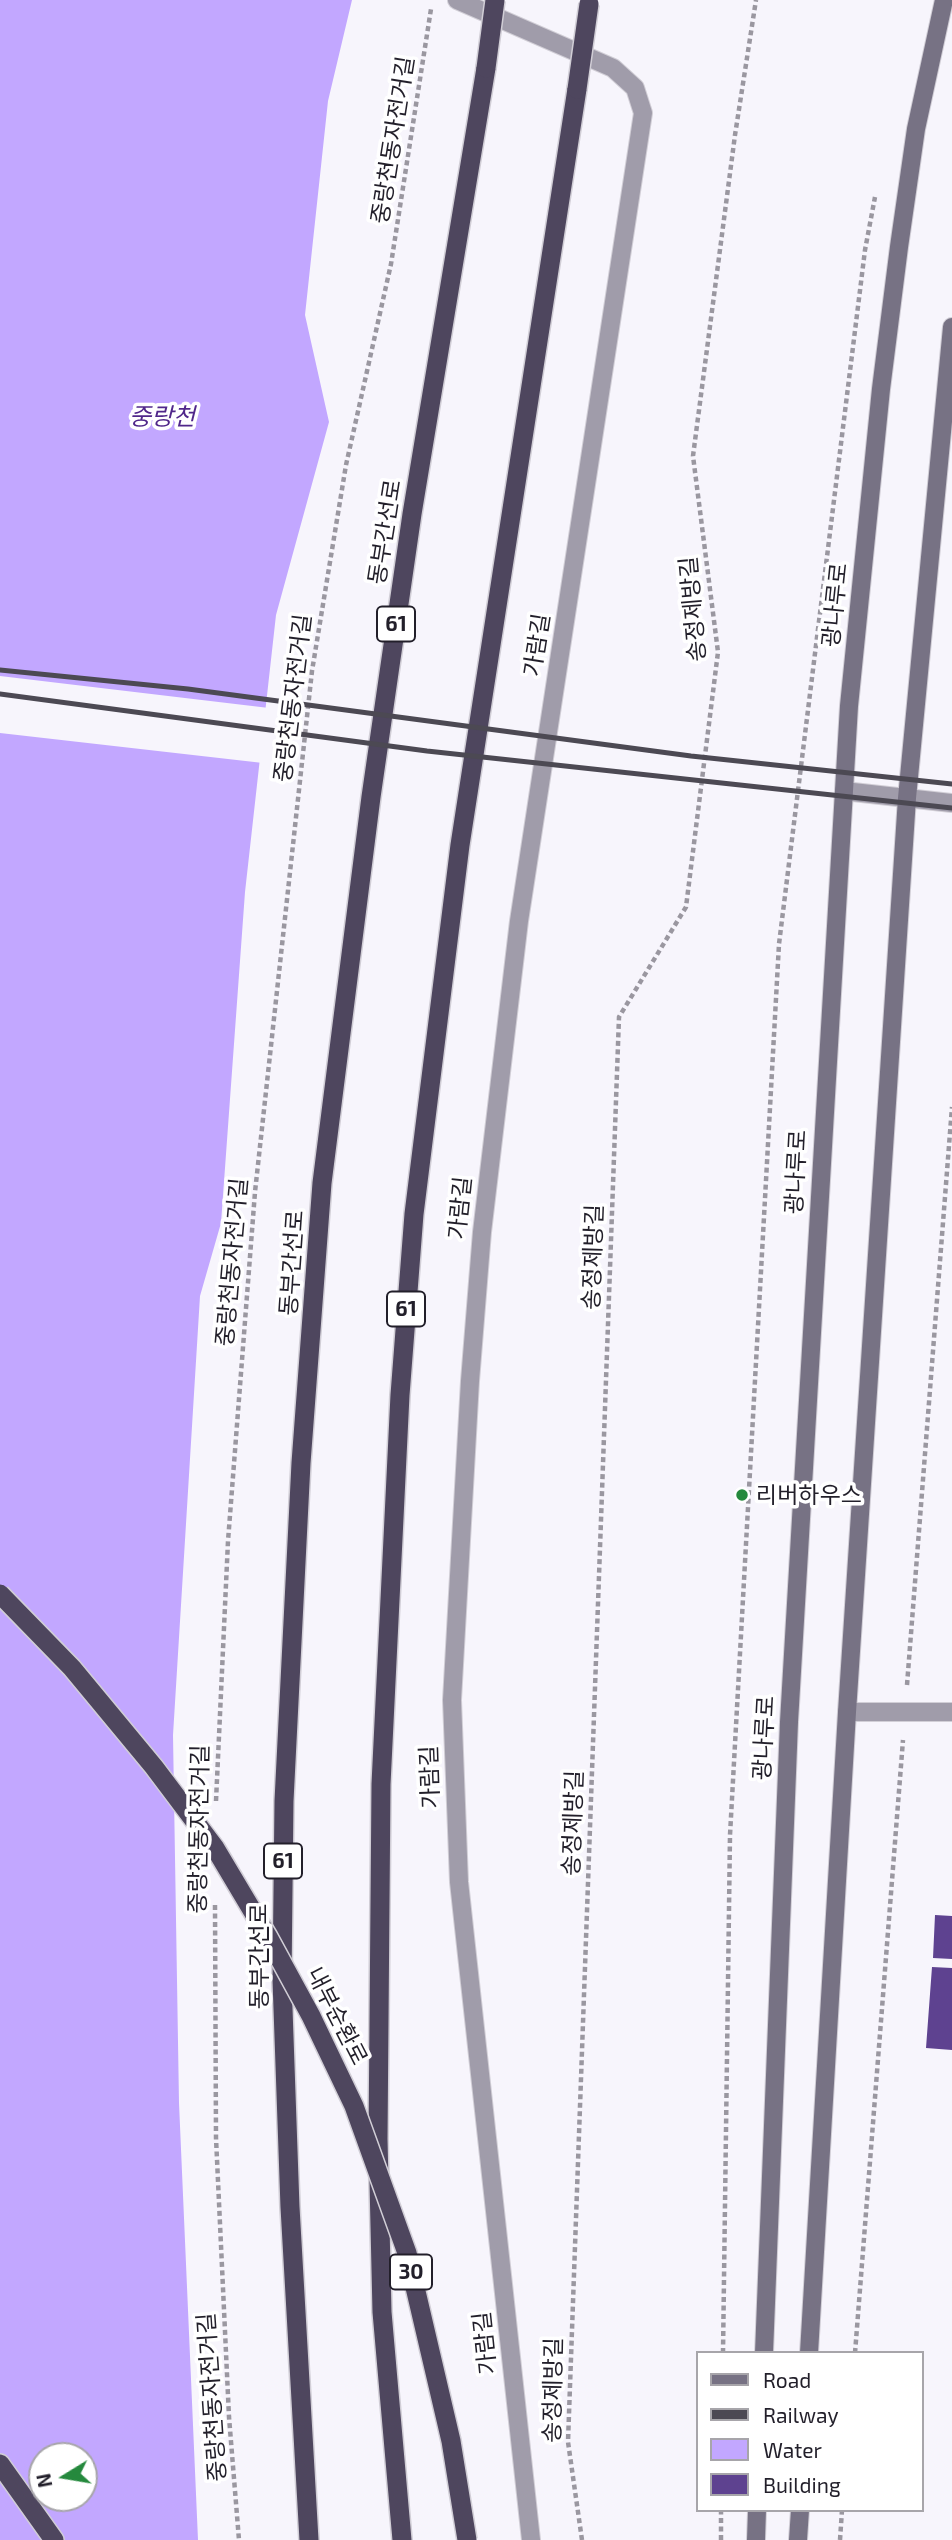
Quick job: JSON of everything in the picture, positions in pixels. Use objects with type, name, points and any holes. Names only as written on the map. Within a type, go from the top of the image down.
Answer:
[{"type":"highway","name":"동부간선로","points":[[309,2540],[290,2207],[282,1980],[287,1732],[301,1463],[323,1183],[371,797],[412,514],[495,0]]},
{"type":"highway","name":"61","points":[[402,2540],[382,2312],[378,2139],[381,1784],[400,1395],[414,1214],[460,845],[589,2]]},
{"type":"highway","name":"내부순환로","points":[[0,1594],[72,1668],[154,1767],[215,1848],[268,1937],[311,2017],[354,2106],[407,2253],[451,2441],[467,2540]]},
{"type":"highway","points":[[0,2464],[54,2540]]},
{"type":"main road","name":"광나루로","points":[[764,2351],[789,1722],[849,706],[899,247],[916,129],[944,0]]},
{"type":"main road","points":[[809,2351],[847,1712],[907,798],[948,416],[952,327]]},
{"type":"main road","points":[[756,2540],[758,2512]]},
{"type":"main road","points":[[798,2540],[800,2512]]},
{"type":"street","name":"가람길","points":[[457,0],[613,68],[635,88],[643,113],[517,934],[482,1232],[470,1381],[452,1699],[459,1882],[531,2540]]},
{"type":"street","points":[[844,791],[952,803]]},
{"type":"street","points":[[847,1712],[952,1712]]},
{"type":"path","name":"중랑천동자전거길","points":[[215,1804],[228,1541],[254,1205],[312,671],[346,465],[391,264],[433,0]]},
{"type":"path","name":"송정제방길","points":[[582,2540],[568,2442],[619,1017],[686,907],[718,652],[693,456],[735,135],[756,0]]},
{"type":"path","points":[[723,2351],[730,1835],[779,944],[865,250],[878,184]]},
{"type":"path","name":"중랑천동자전거길","points":[[215,1903],[216,2138],[229,2417],[239,2540]]},
{"type":"path","points":[[721,2512],[721,2540]]},
{"type":"path","points":[[840,2540],[842,2512]]},
{"type":"water","name":"중랑천","points":[[0,0],[352,0],[328,101],[305,315],[329,422],[276,615],[245,892],[221,1223],[200,1296],[173,1735],[179,2103],[198,2540],[0,2540]]},
{"type":"pier","points":[[0,676],[269,708],[263,763],[0,733]]},
{"type":"building","points":[[935,1915],[952,1916],[952,1959],[933,1958]]},
{"type":"building","points":[[932,1967],[952,1968],[952,2050],[926,2048]]},
{"type":"railway","points":[[0,670],[188,689],[691,756],[952,784]]},
{"type":"railway","points":[[0,694],[427,751],[952,808]]},
{"type":"place","name":"리버하우스","points":[[742,1495]]}]
